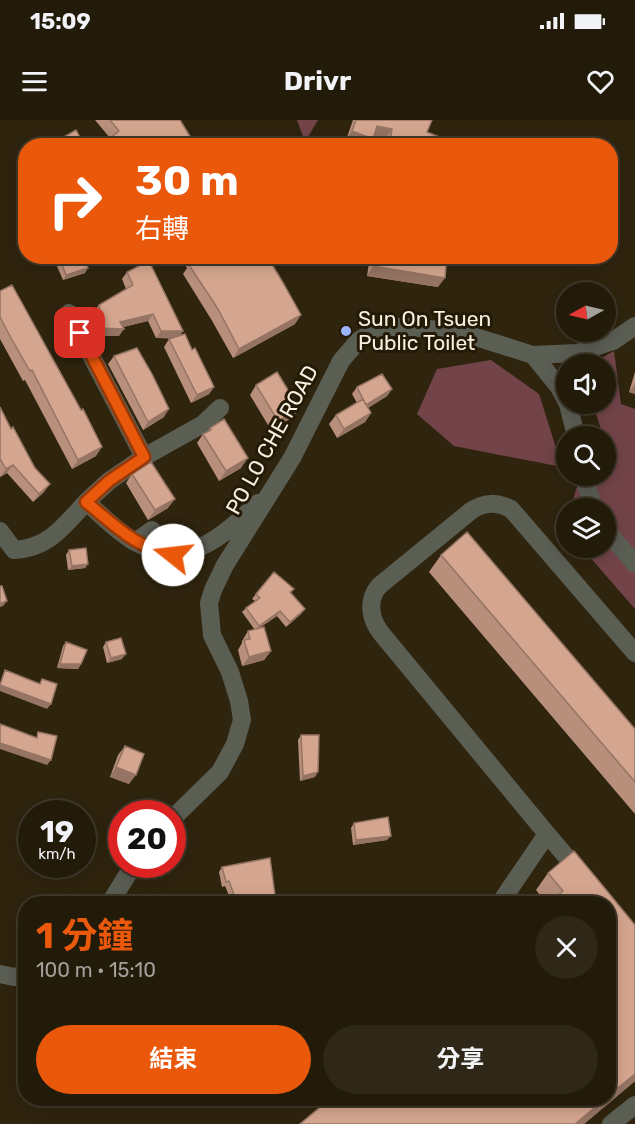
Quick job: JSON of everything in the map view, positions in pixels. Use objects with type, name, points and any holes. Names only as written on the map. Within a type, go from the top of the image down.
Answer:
[{"type":"street","points":[[69,313],[144,457]]},
{"type":"street","name":"PO LO CHE ROAD","points":[[186,805],[220,772],[235,744],[242,711],[230,672],[212,635],[209,603],[225,565],[310,424],[340,361],[358,341],[380,327],[411,327],[463,333],[533,355],[577,353],[613,341],[635,326]]},
{"type":"street","points":[[533,355],[556,383]]},
{"type":"street","points":[[0,531],[14,550],[28,549],[40,544],[59,531],[109,481],[144,457],[203,424],[219,408]]},
{"type":"street","points":[[86,502],[135,542],[158,552],[173,555],[191,551],[217,538],[274,487]]},
{"type":"street","points":[[600,896],[377,627],[372,610],[372,599],[375,590],[472,510],[491,502],[511,510],[635,653]]},
{"type":"street","points":[[135,542],[152,530]]},
{"type":"street","points":[[616,542],[635,564]]},
{"type":"street","points":[[505,896],[547,834]]},
{"type":"street","points":[[114,896],[125,878]]},
{"type":"street","points":[[0,974],[18,976]]},
{"type":"street","points":[[611,1124],[635,1105]]},
{"type":"shaded area","points":[[297,120],[318,120],[307,138],[304,138]]},
{"type":"shaded area","points":[[491,360],[539,394],[556,448],[556,466],[454,446],[417,414],[437,369]]},
{"type":"shaded area","points":[[616,366],[621,404],[635,409],[635,609],[591,558],[616,558],[616,498],[574,498],[578,486],[616,486],[616,426],[600,426],[596,414],[616,414]]},
{"type":"building","points":[[110,120],[180,120],[191,138],[110,138],[119,131]]},
{"type":"building","points":[[356,120],[432,120],[427,132],[439,137],[391,138],[392,129],[377,126],[373,138],[352,131]]},
{"type":"building","points":[[76,130],[80,138],[62,138]]},
{"type":"building","points":[[62,264],[86,264],[88,268],[66,275]]},
{"type":"building","points":[[143,264],[150,264],[183,331],[161,331],[153,314],[120,322],[124,329],[98,328],[90,313],[133,285],[127,272]]},
{"type":"building","points":[[272,264],[301,315],[239,349],[218,309],[189,265]]},
{"type":"building","points":[[373,264],[446,264],[445,278],[373,266]]},
{"type":"building","points":[[12,285],[81,410],[83,409],[102,447],[78,460],[32,370],[30,371],[0,317],[0,291]]},
{"type":"building","points":[[185,334],[192,350],[195,348],[214,387],[197,395],[169,339]]},
{"type":"building","points":[[137,348],[169,409],[148,422],[114,356]]},
{"type":"building","points":[[277,372],[299,408],[278,421],[256,385]]},
{"type":"building","points":[[382,374],[392,389],[366,405],[357,387]]},
{"type":"building","points":[[363,399],[371,413],[344,429],[336,415]]},
{"type":"building","points":[[0,407],[35,468],[50,484],[39,494],[13,465],[6,469],[0,459]]},
{"type":"building","points":[[224,419],[248,458],[226,471],[203,434]]},
{"type":"building","points":[[151,462],[175,499],[155,510],[132,474]]},
{"type":"building","points":[[467,532],[635,729],[635,782],[441,555]]},
{"type":"building","points":[[86,548],[88,564],[72,566],[69,550]]},
{"type":"building","points":[[274,572],[294,589],[290,592],[305,609],[290,622],[280,611],[259,626],[246,608],[260,598],[256,594]]},
{"type":"building","points":[[0,586],[2,586],[7,601],[0,603]]},
{"type":"building","points":[[264,627],[271,651],[249,657],[244,640],[250,639],[248,631]]},
{"type":"building","points":[[121,638],[126,654],[111,658],[106,642]]},
{"type":"building","points":[[66,642],[87,650],[81,664],[60,664]]},
{"type":"building","points":[[5,670],[40,684],[42,679],[57,684],[51,704],[0,685]]},
{"type":"building","points":[[0,724],[37,738],[38,732],[57,736],[51,760],[0,743]]},
{"type":"building","points":[[301,735],[319,735],[318,772],[303,776]]},
{"type":"building","points":[[125,746],[144,754],[136,775],[116,767]]},
{"type":"building","points":[[388,817],[391,836],[356,840],[354,823]]},
{"type":"building","points":[[574,851],[611,896],[559,896],[563,891],[548,873]]},
{"type":"building","points":[[270,858],[275,896],[234,896],[229,881],[226,882],[222,867]]},
{"type":"building","points":[[616,902],[635,925],[635,1074],[616,1089]]},
{"type":"building","points":[[321,1106],[596,1106],[575,1124],[300,1124]]},
{"type":"place","name":"Sun On Tsuen Public Toilet","points":[[346,331]]},
{"type":"route","points":[[80,333],[144,457],[109,481],[86,502],[135,542],[158,552],[173,555]]}]
